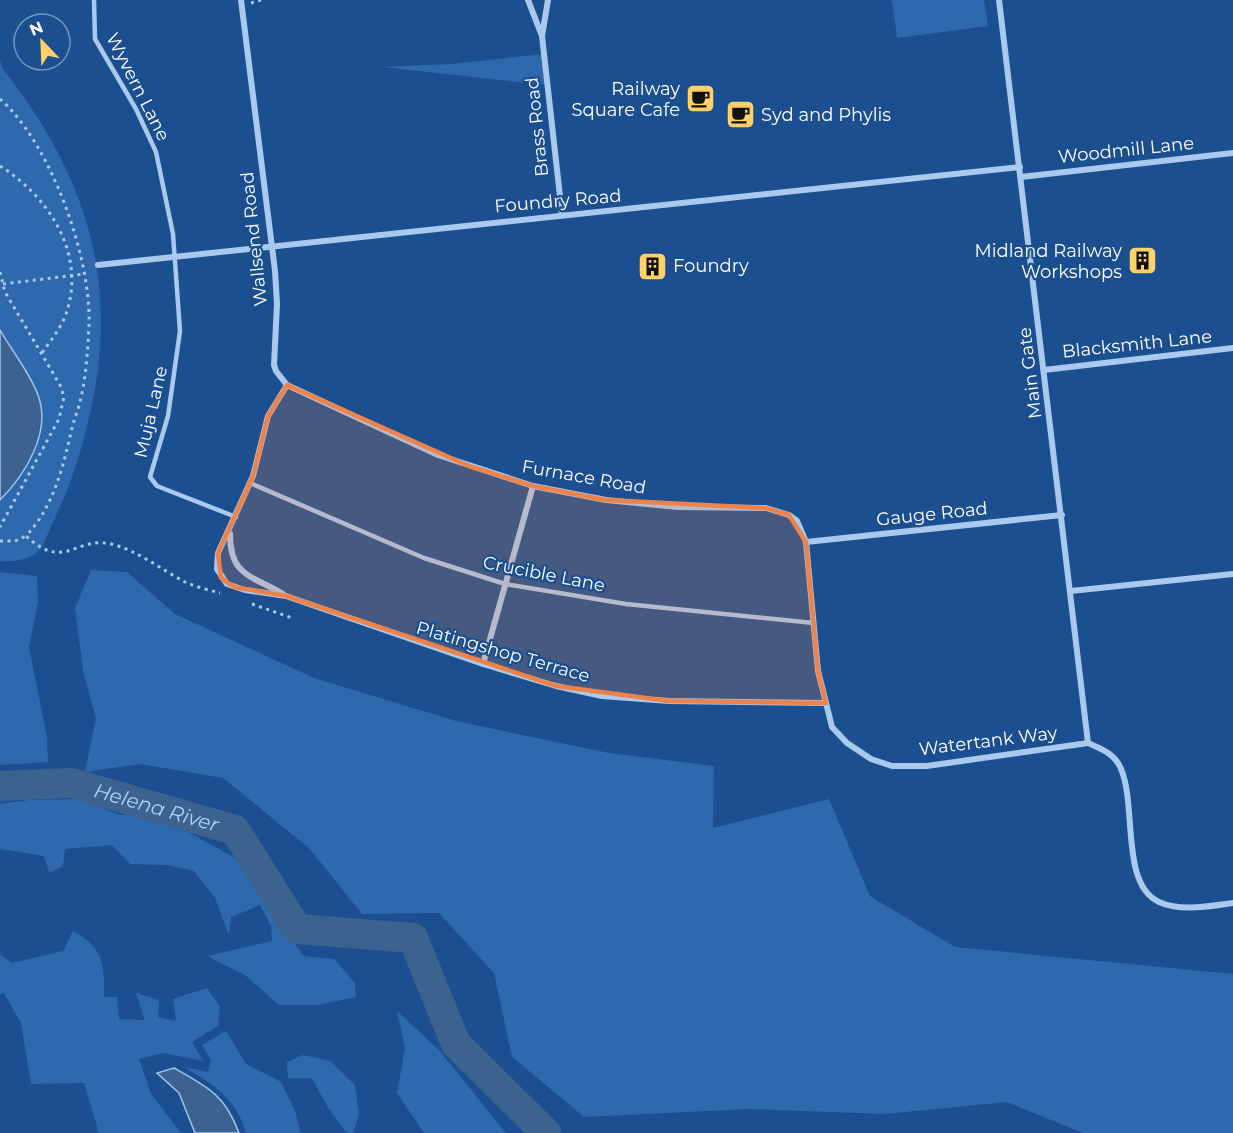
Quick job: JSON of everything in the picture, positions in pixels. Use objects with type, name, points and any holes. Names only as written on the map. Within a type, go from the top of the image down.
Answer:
[{"type":"street","name":"Wallsend Road","points":[[241,0],[277,304],[274,364],[276,371],[287,385]]},
{"type":"street","name":"Brass Road","points":[[528,0],[542,36],[562,214]]},
{"type":"street","name":"Brass Road","points":[[542,36],[548,0]]},
{"type":"street","name":"Main Gate","points":[[999,0],[1088,743]]},
{"type":"street","name":"Woodmill Lane","points":[[1021,177],[1233,153]]},
{"type":"street","name":"Foundry Road","points":[[98,265],[562,214],[600,213],[1020,168]]},
{"type":"street","name":"Blacksmith Lane","points":[[1044,370],[1233,348]]},
{"type":"street","points":[[286,596],[234,587],[221,578],[216,561],[250,483],[268,416],[287,385]]},
{"type":"street","name":"Furnace Road","points":[[287,385],[298,393],[438,454],[533,486],[606,500],[678,507],[778,510],[797,521],[806,542]]},
{"type":"street","points":[[483,664],[533,486]]},
{"type":"street","name":"Gauge Road","points":[[806,542],[1062,515]]},
{"type":"street","points":[[230,531],[231,555],[239,571],[286,596]]},
{"type":"street","name":"Watertank Way","points":[[806,542],[818,671],[832,728],[847,743],[871,759],[892,766],[927,766],[1088,743]]},
{"type":"street","points":[[1071,591],[1233,574]]},
{"type":"street","name":"Platingshop Terrace","points":[[286,596],[483,664],[556,686],[602,696],[669,701],[826,703]]},
{"type":"street","points":[[1088,743],[1107,751],[1118,764],[1124,782],[1136,869],[1144,887],[1157,901],[1175,906],[1233,903]]},
{"type":"lane","name":"Wyvern Lane","points":[[94,0],[95,39],[99,50],[126,90],[156,152],[167,197],[175,256]]},
{"type":"lane","name":"Muja Lane","points":[[175,256],[179,310],[177,357],[168,416],[150,477],[157,486],[236,517]]},
{"type":"lane","name":"Crucible Lane","points":[[250,483],[424,558],[506,584],[626,604],[814,623]]},
{"type":"path","points":[[0,99],[19,120],[45,162],[66,213],[84,274],[89,324],[80,404],[53,495],[37,523],[26,536],[15,541],[0,541]]},
{"type":"path","points":[[0,166],[26,185],[51,213],[67,249],[72,276],[63,320],[41,354]]},
{"type":"path","points":[[3,284],[84,274],[98,265]]},
{"type":"path","points":[[0,272],[3,284],[60,385],[63,404],[59,419],[0,527]]},
{"type":"path","points":[[26,536],[46,550],[57,553],[70,553],[99,543],[119,547],[188,584],[227,595]]},
{"type":"path","points":[[249,603],[292,618]]},
{"type":"highlighted area","points":[[287,385],[469,466],[533,486],[606,500],[766,508],[789,515],[806,542],[818,671],[826,703],[669,701],[556,686],[286,596],[234,587],[221,578],[218,553],[253,476],[268,416]]},
{"type":"shaded area","points":[[892,0],[984,0],[988,26],[897,38]]},
{"type":"shaded area","points":[[544,54],[547,85],[382,67],[451,64]]},
{"type":"shaded area","points":[[0,60],[3,69],[37,117],[64,166],[84,214],[96,263],[101,313],[98,365],[89,420],[69,486],[42,548],[28,558],[6,561],[0,561]]},
{"type":"shaded area","points":[[0,330],[35,387],[41,409],[41,424],[39,438],[27,466],[0,500]]},
{"type":"shaded area","points":[[91,570],[127,572],[175,614],[314,678],[456,721],[609,753],[714,766],[713,828],[829,799],[870,896],[955,947],[1233,974],[1233,1133],[1083,1133],[1007,1102],[885,1114],[748,1109],[584,1117],[512,1057],[494,973],[439,913],[362,914],[309,848],[223,778],[140,764],[85,772],[96,718],[83,671],[75,608]]},
{"type":"shaded area","points":[[0,572],[37,576],[38,602],[29,647],[47,738],[48,762],[0,765]]},
{"type":"shaded area","points":[[80,799],[120,815],[155,814],[237,859],[253,883],[271,900],[287,934],[304,956],[334,959],[355,983],[356,997],[318,1005],[279,1005],[245,975],[207,956],[272,941],[271,926],[260,905],[231,917],[229,935],[215,898],[194,871],[167,865],[130,864],[112,845],[65,849],[63,866],[49,873],[44,856],[0,849],[0,804],[29,800]]},
{"type":"shaded area","points":[[73,931],[91,943],[96,950],[103,966],[104,997],[117,997],[119,1019],[145,1020],[136,993],[159,1000],[158,1017],[176,1021],[173,999],[207,988],[220,1007],[218,1026],[192,1042],[203,1061],[163,1053],[139,1059],[151,1094],[181,1133],[99,1133],[84,1083],[31,1084],[21,1023],[4,993],[0,995],[0,954],[12,963],[63,951]]},
{"type":"shaded area","points":[[397,1011],[439,1050],[506,1133],[424,1133],[397,1093],[405,1048]]},
{"type":"shaded area","points":[[226,1031],[246,1064],[281,1082],[295,1111],[301,1133],[246,1133],[230,1101],[205,1080],[184,1067],[208,1072],[211,1060],[202,1045]]},
{"type":"shaded area","points":[[303,1055],[330,1061],[355,1085],[359,1115],[353,1133],[347,1133],[328,1108],[312,1078],[288,1078],[287,1062]]},
{"type":"shaded area","points":[[174,1068],[214,1093],[228,1109],[239,1133],[195,1133],[179,1093],[157,1073]]},
{"type":"waterway","name":"Helena River","points":[[0,786],[71,783],[235,830],[297,929],[413,938],[456,1044],[546,1133]]},
{"type":"place","name":"Railway Square Cafe","points":[[701,99]]},
{"type":"place","name":"Syd and Phylis","points":[[740,115]]},
{"type":"place","name":"Midland Railway Workshops","points":[[1143,261]]},
{"type":"place","name":"Foundry","points":[[652,266]]}]
